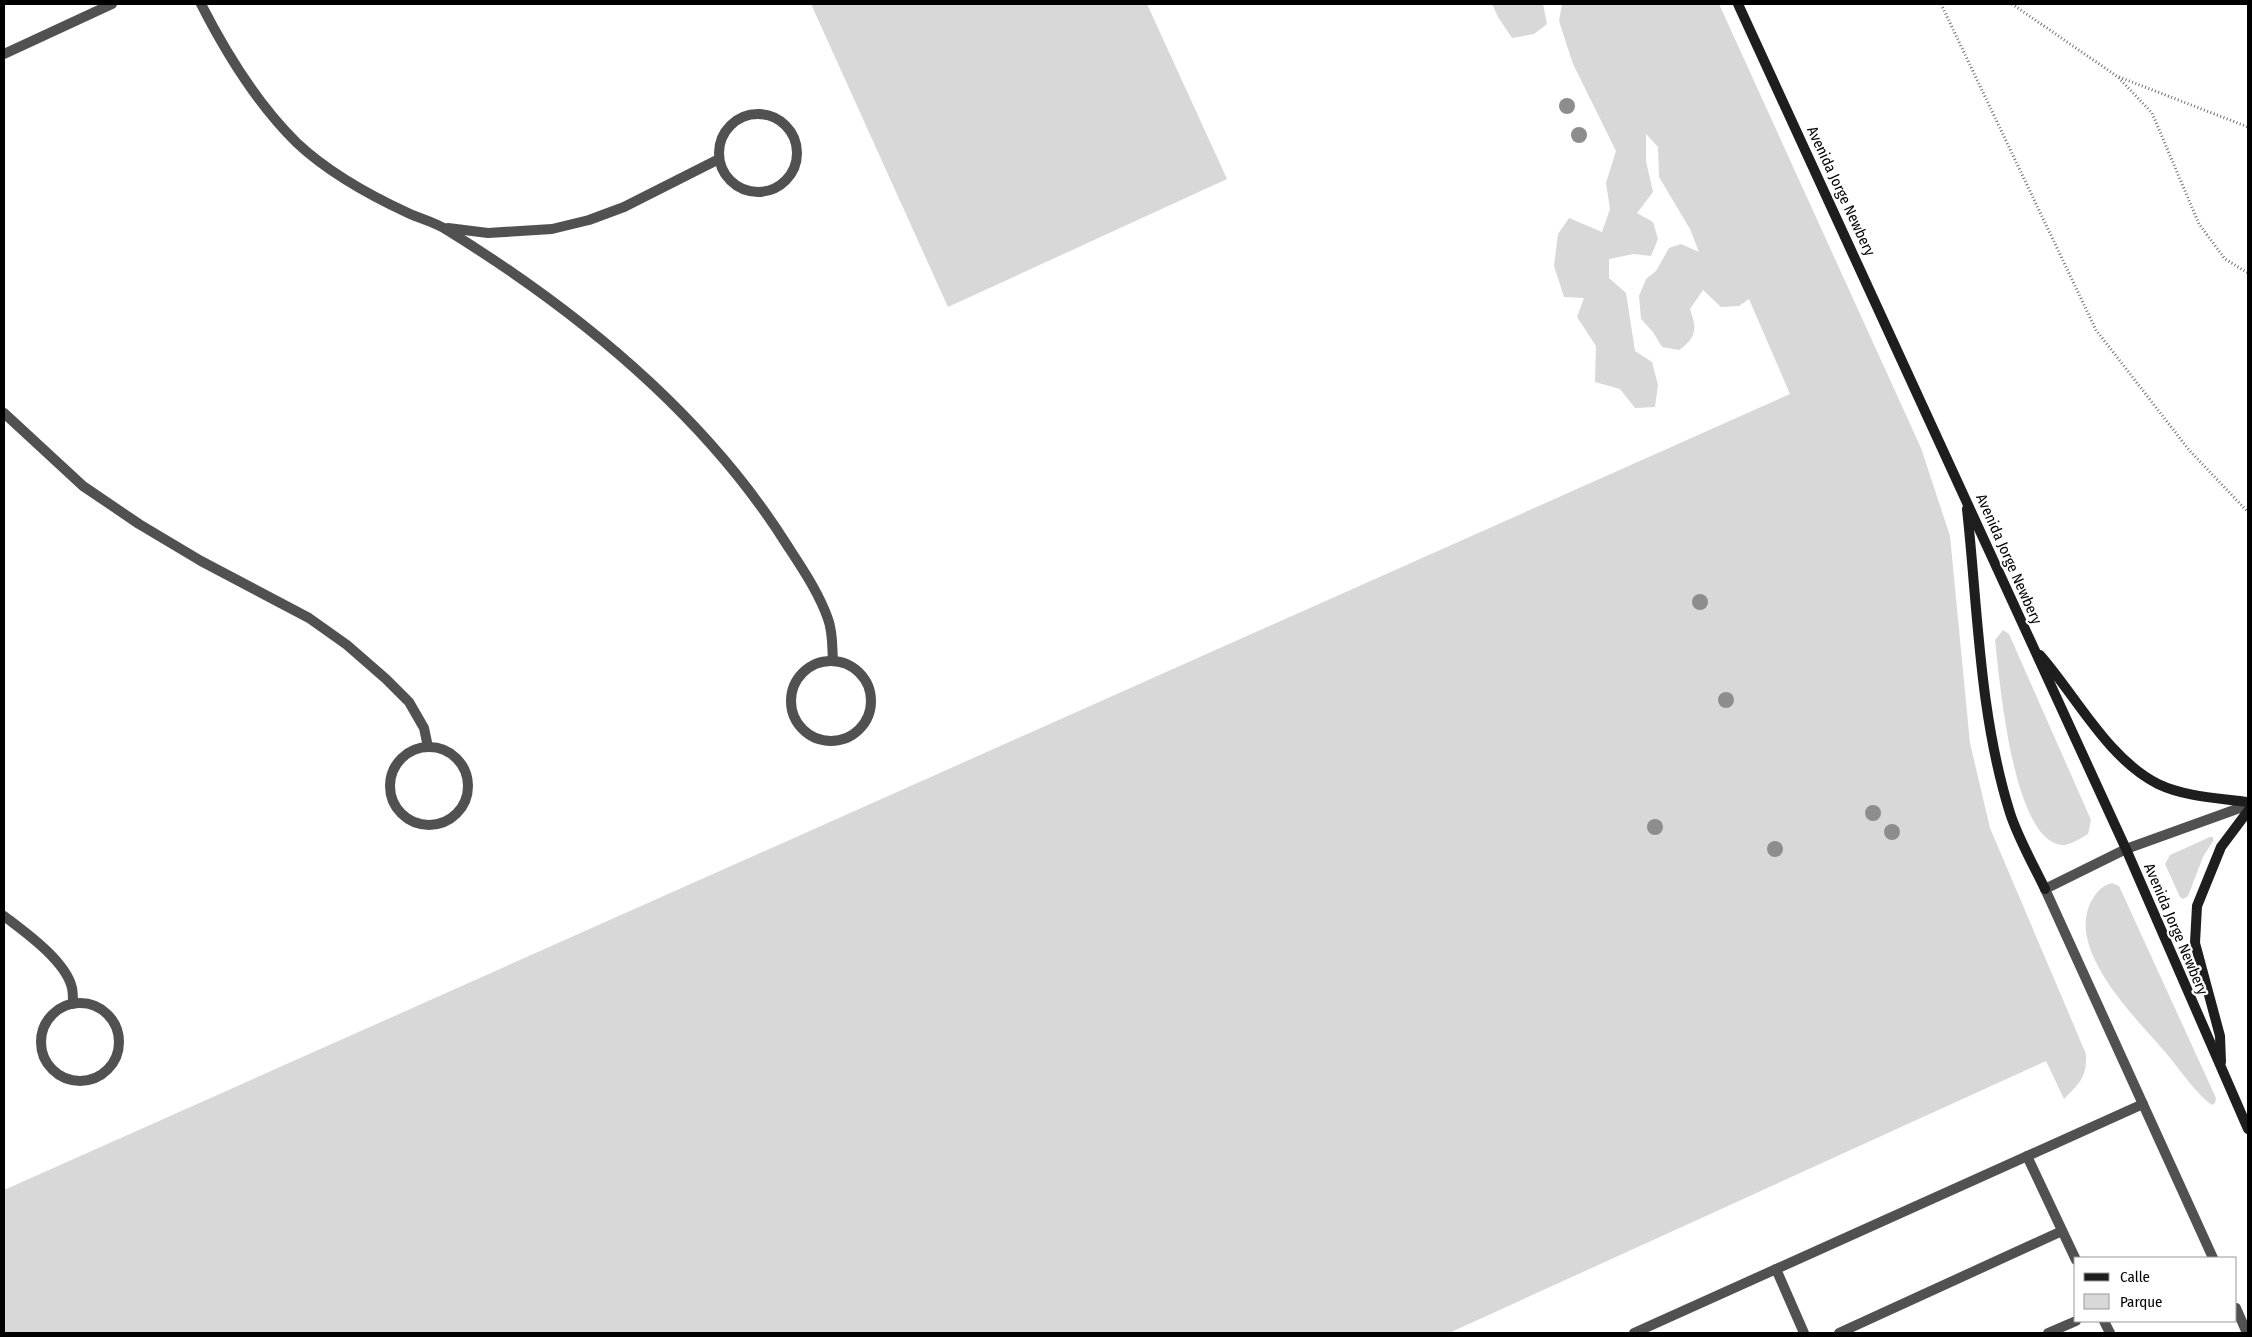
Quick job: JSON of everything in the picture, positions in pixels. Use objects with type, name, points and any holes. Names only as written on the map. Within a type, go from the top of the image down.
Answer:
[{"type":"main road","name":"Avenida Jorge Newbery","points":[[1738,4],[2126,849],[2248,1130]]},
{"type":"main road","points":[[1966,501],[1985,696],[1997,762],[2011,814],[2045,888]]},
{"type":"main road","points":[[2032,645],[2060,677],[2102,734],[2141,774],[2160,785],[2178,790],[2248,803]]},
{"type":"main road","points":[[2221,1068],[2220,1036],[2195,943],[2197,906],[2221,847],[2248,811]]},
{"type":"street","points":[[4,54],[112,4]]},
{"type":"street","points":[[201,4],[239,71],[269,111],[297,142],[328,169],[367,193],[445,228],[583,324],[683,414],[725,461],[768,516],[802,568],[828,619],[832,635],[832,661]]},
{"type":"street","points":[[756,114],[769,115],[786,126],[796,142],[798,155],[788,179],[778,187],[766,192],[753,193],[740,189],[730,181],[723,171],[719,159],[719,146],[724,133],[743,116],[756,114]]},
{"type":"street","points":[[445,228],[488,233],[552,229],[589,220],[624,207],[719,159]]},
{"type":"street","points":[[4,414],[84,486],[139,524],[201,561],[309,618],[347,645],[386,678],[409,702],[424,728],[428,747]]},
{"type":"street","points":[[832,661],[842,662],[854,668],[863,676],[870,700],[869,712],[862,725],[852,734],[839,740],[825,740],[812,736],[801,728],[794,716],[791,702],[792,689],[798,677],[806,668],[818,662],[832,661]]},
{"type":"street","points":[[428,747],[440,748],[461,762],[467,774],[468,786],[466,799],[461,810],[452,818],[440,824],[427,826],[415,823],[405,817],[391,798],[390,786],[397,763],[416,749],[428,747]]},
{"type":"street","points":[[2213,1257],[2045,888],[2126,849],[2248,803]]},
{"type":"street","points":[[4,916],[26,932],[50,954],[64,972],[72,987],[73,1004]]},
{"type":"street","points":[[73,1004],[94,1005],[106,1012],[114,1022],[119,1034],[116,1059],[109,1070],[98,1078],[85,1082],[60,1077],[47,1062],[41,1044],[42,1031],[48,1019],[57,1010],[73,1004]]},
{"type":"street","points":[[1634,1333],[2143,1104]]},
{"type":"street","points":[[2027,1156],[2075,1257]]},
{"type":"street","points":[[1839,1333],[2062,1231]]},
{"type":"street","points":[[1776,1269],[1804,1333]]},
{"type":"street","points":[[2237,1310],[2247,1333]]},
{"type":"street","points":[[2048,1333],[2074,1322]]},
{"type":"path","points":[[1940,4],[2096,330],[2189,450],[2248,512]]},
{"type":"path","points":[[2012,4],[2118,77],[2152,114],[2199,224],[2225,259],[2248,273]]},
{"type":"path","points":[[2118,77],[2248,127]]},
{"type":"green space","points":[[811,4],[1147,4],[1227,179],[948,307]]},
{"type":"green space","points":[[1492,4],[1543,4],[1547,24],[1534,34],[1512,38]]},
{"type":"green space","points":[[1562,4],[1719,4],[1921,448],[1950,536],[1970,743],[1990,828],[2086,1054],[2084,1074],[2064,1099],[2046,1061],[1449,1333],[4,1333],[4,1190],[1790,394],[1749,299],[1739,306],[1721,307],[1703,290],[1690,309],[1694,322],[1692,337],[1679,350],[1662,347],[1653,332],[1641,319],[1639,296],[1646,279],[1656,271],[1669,248],[1681,244],[1699,252],[1690,229],[1659,177],[1658,147],[1646,134],[1646,161],[1653,192],[1637,213],[1653,222],[1658,239],[1651,256],[1634,254],[1609,259],[1609,278],[1626,293],[1635,351],[1652,362],[1658,385],[1655,407],[1635,408],[1620,389],[1595,382],[1596,346],[1577,317],[1584,298],[1564,297],[1554,266],[1558,234],[1569,218],[1602,232],[1610,209],[1606,183],[1616,151],[1573,64],[1559,21]]},
{"type":"green space","points":[[2003,630],[2009,634],[2091,820],[2088,834],[2069,844],[2057,844],[2042,833],[2029,812],[2019,784],[2005,719],[1995,640]]},
{"type":"green space","points":[[2213,837],[2213,841],[2203,857],[2188,896],[2183,899],[2180,897],[2165,864],[2170,855]]},
{"type":"green space","points":[[2112,883],[2119,886],[2216,1098],[2215,1103],[2212,1105],[2194,1088],[2139,1023],[2097,965],[2089,945],[2086,925],[2089,906],[2098,891]]}]
